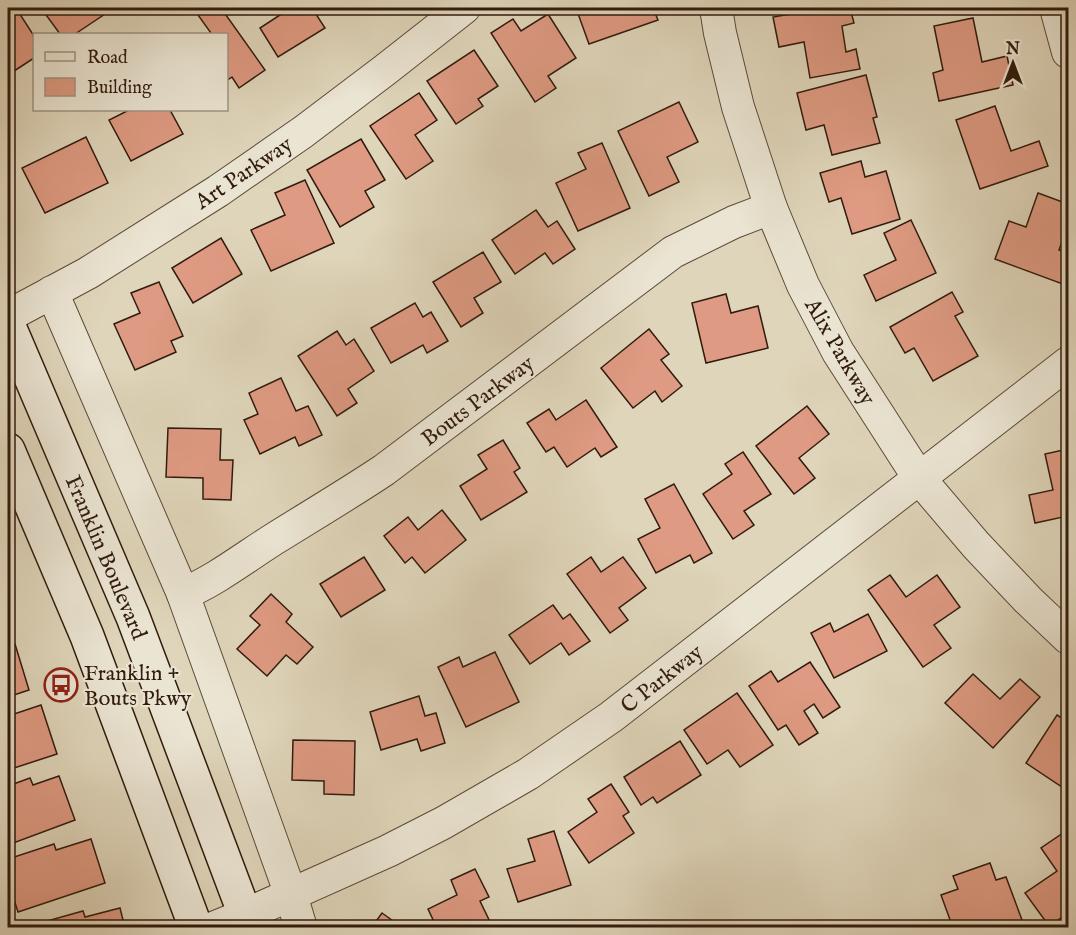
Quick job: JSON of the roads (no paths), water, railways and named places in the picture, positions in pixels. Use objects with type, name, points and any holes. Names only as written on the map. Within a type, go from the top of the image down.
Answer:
[{"type":"main road","name":"Franklin Boulevard","points":[[8,324],[133,617],[248,921]]},
{"type":"main road","points":[[8,450],[87,636],[196,927]]},
{"type":"street","name":"Art Parkway","points":[[8,316],[88,273],[228,184],[339,105],[464,8]]},
{"type":"street","name":"Alix Parkway","points":[[716,8],[738,107],[771,208],[803,285],[838,352],[919,478],[976,545],[1068,638]]},
{"type":"street","points":[[1056,8],[1068,52]]},
{"type":"street","name":"Bouts Parkway","points":[[183,594],[203,586],[273,539],[384,470],[673,252],[734,222],[771,208]]},
{"type":"street","points":[[52,292],[183,594],[301,927]]},
{"type":"street","name":"C Parkway","points":[[213,927],[248,921],[291,895],[443,823],[528,774],[611,717],[1068,363]]},
{"type":"place","name":"Franklin + Bouts Pkwy","points":[[61,685]]}]
